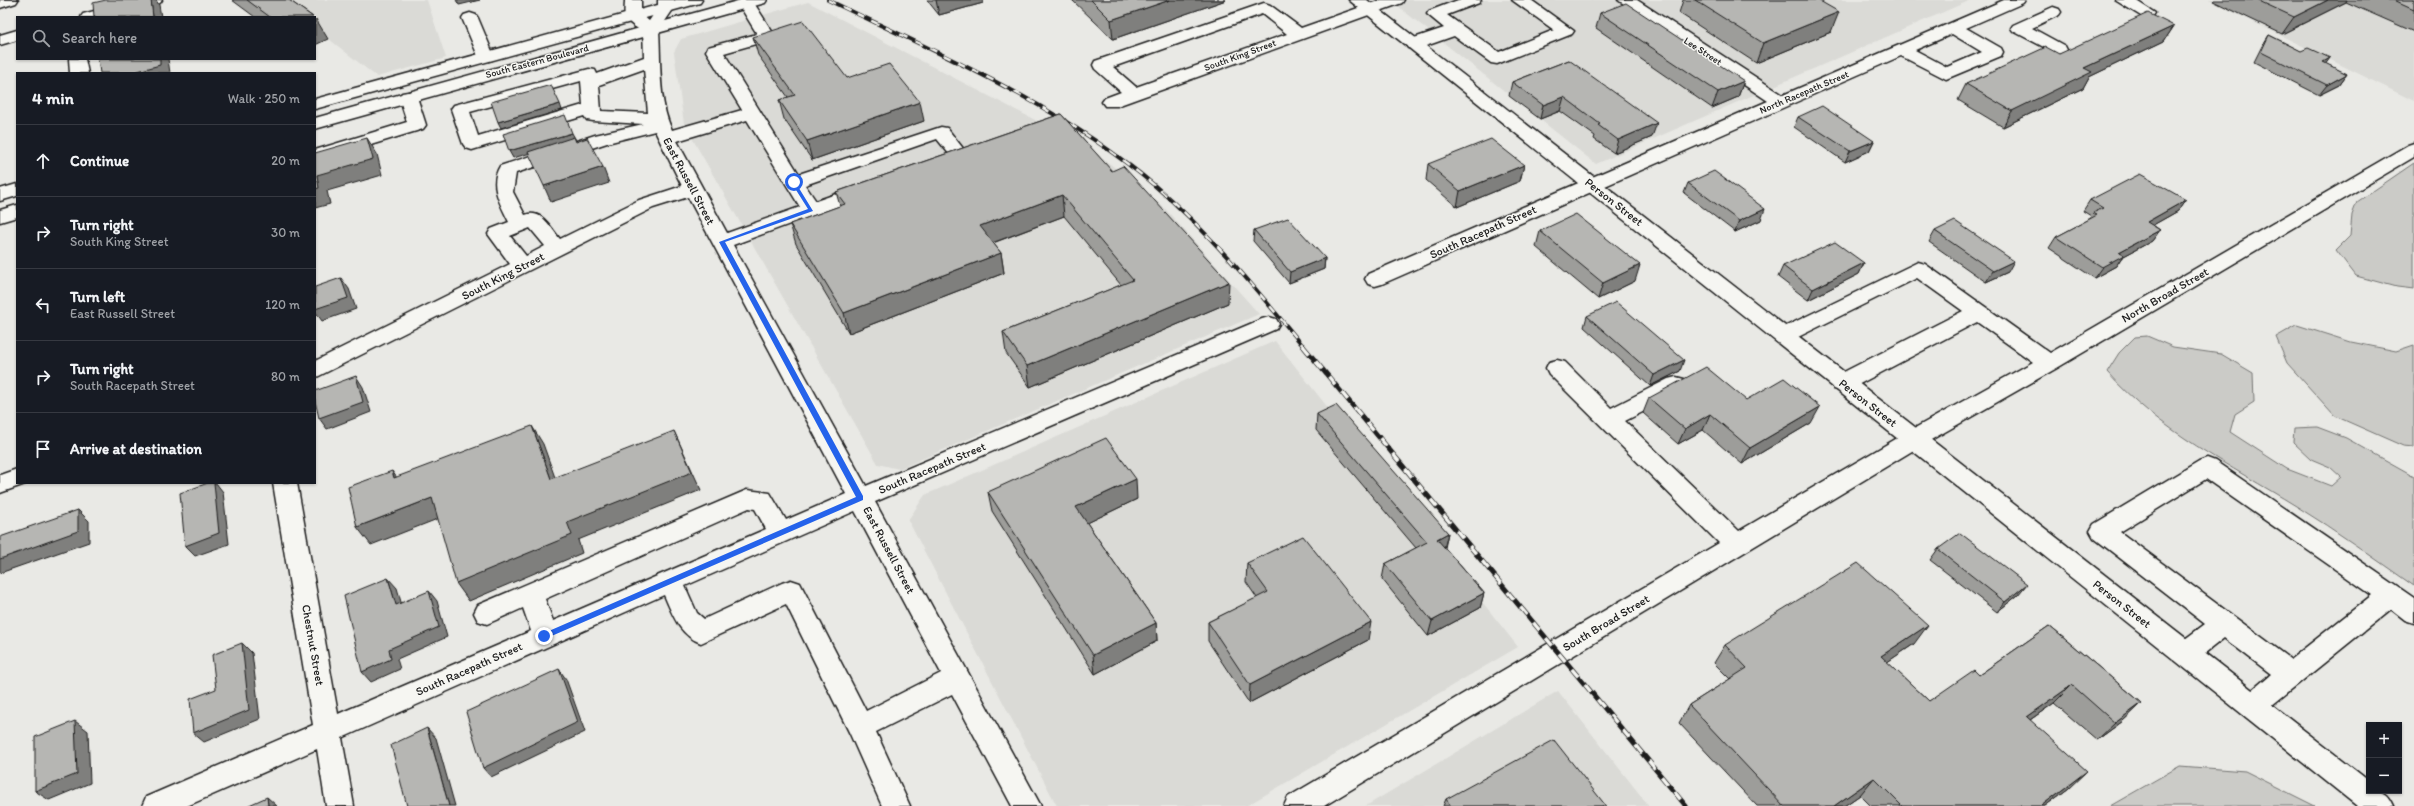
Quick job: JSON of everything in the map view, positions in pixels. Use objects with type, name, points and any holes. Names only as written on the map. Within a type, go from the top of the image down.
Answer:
[{"type":"main road","points":[[0,3],[10,0]]},
{"type":"main road","points":[[93,16],[154,0]]},
{"type":"main road","points":[[633,0],[633,16],[651,30],[666,4]]},
{"type":"main road","name":"South Eastern Boulevard","points":[[316,104],[633,16],[666,4],[694,0]]},
{"type":"main road","name":"South King Street","points":[[1111,102],[1299,34],[1363,5],[1396,0]]},
{"type":"main road","points":[[1472,0],[1435,14],[1497,59],[1566,31],[1520,0]]},
{"type":"main road","name":"Lee Street","points":[[1626,0],[1781,102]]},
{"type":"main road","points":[[2123,0],[2147,13]]},
{"type":"main road","points":[[2014,1],[2038,18]]},
{"type":"main road","name":"North Racepath Street","points":[[1592,185],[2014,1]]},
{"type":"main road","points":[[753,2],[767,36],[714,51],[811,209]]},
{"type":"main road","name":"South Eastern Boulevard","points":[[316,124],[753,2]]},
{"type":"main road","points":[[1133,94],[1101,65],[1262,4],[1299,34]]},
{"type":"main road","name":"Person Street","points":[[1363,5],[2379,806]]},
{"type":"main road","points":[[2053,12],[2019,28],[2059,50]]},
{"type":"main road","points":[[470,18],[486,56]]},
{"type":"main road","points":[[1902,50],[1946,74],[1995,52],[1953,28]]},
{"type":"main road","points":[[1414,44],[1457,29]]},
{"type":"main road","name":"East Russell Street","points":[[651,30],[652,60],[662,127],[721,242],[1027,806]]},
{"type":"main road","points":[[0,40],[16,35]]},
{"type":"main road","points":[[77,60],[79,72]]},
{"type":"main road","points":[[590,82],[652,60]]},
{"type":"main road","points":[[592,108],[472,144],[460,109],[487,100],[589,74],[593,116],[662,127]]},
{"type":"main road","points":[[476,78],[487,100]]},
{"type":"main road","points":[[316,156],[418,125],[408,97]]},
{"type":"main road","points":[[520,225],[504,192],[507,170],[602,139],[662,127],[752,113]]},
{"type":"main road","points":[[794,182],[941,132],[960,156]]},
{"type":"main road","name":"North Broad Street","points":[[1914,439],[2049,363],[2414,149]]},
{"type":"main road","points":[[721,242],[886,183]]},
{"type":"main road","name":"South Racepath Street","points":[[1375,279],[1592,185]]},
{"type":"main road","name":"South King Street","points":[[316,370],[646,204],[693,189]]},
{"type":"main road","points":[[0,195],[16,190]]},
{"type":"main road","points":[[0,216],[16,211]]},
{"type":"main road","points":[[523,266],[498,234],[533,219],[557,248]]},
{"type":"main road","points":[[1783,336],[1918,269],[2049,363]]},
{"type":"main road","points":[[1842,383],[1979,312]]},
{"type":"main road","name":"South Racepath Street","points":[[156,806],[860,498],[1268,324]]},
{"type":"main road","points":[[1557,368],[1737,545]]},
{"type":"main road","points":[[1609,419],[1689,378]]},
{"type":"main road","name":"South Broad Street","points":[[1298,806],[1914,439]]},
{"type":"main road","points":[[2291,674],[2102,531],[2207,467],[2414,612]]},
{"type":"main road","points":[[0,484],[16,478]]},
{"type":"main road","name":"Chestnut Street","points":[[285,484],[340,806]]},
{"type":"main road","points":[[486,612],[747,499],[762,500],[781,533]]},
{"type":"main road","points":[[670,581],[688,620],[701,632],[791,590],[860,727],[896,806]]},
{"type":"main road","points":[[531,593],[544,636]]},
{"type":"main road","points":[[2252,706],[2391,595]]},
{"type":"main road","points":[[2186,653],[2224,624]]},
{"type":"main road","points":[[860,727],[958,678]]},
{"type":"shaded area","points":[[280,0],[427,0],[446,58],[377,77],[316,29],[316,16],[300,16]]},
{"type":"shaded area","points":[[1390,0],[1971,0],[1596,164]]},
{"type":"shaded area","points":[[2209,0],[2414,0],[2414,101]]},
{"type":"shaded area","points":[[808,2],[1091,149],[1161,204],[1259,314],[899,469],[878,464],[684,124],[674,52],[681,39]]},
{"type":"shaded area","points":[[2414,163],[2414,289],[2397,287],[2356,276],[2336,250],[2350,236],[2352,215],[2357,202]]},
{"type":"shaded area","points":[[2297,325],[2351,342],[2396,351],[2414,345],[2414,447],[2403,446],[2335,416],[2287,363],[2276,337]]},
{"type":"shaded area","points":[[2147,336],[2173,347],[2221,354],[2253,373],[2254,402],[2235,414],[2230,432],[2287,469],[2331,486],[2341,477],[2330,467],[2311,459],[2293,442],[2294,428],[2317,427],[2346,438],[2414,476],[2414,586],[2341,535],[2196,446],[2149,412],[2127,393],[2107,372],[2119,353],[2135,337]]},
{"type":"shaded area","points":[[1275,341],[1518,647],[1246,806],[1057,806],[908,520],[925,495]]},
{"type":"shaded area","points":[[1558,691],[1649,806],[1366,806]]},
{"type":"shaded area","points":[[2180,766],[2245,771],[2315,806],[2110,806]]},
{"type":"building","points":[[106,0],[151,0],[153,16],[94,16],[93,3]]},
{"type":"building","points":[[247,0],[289,0],[312,16],[269,16]]},
{"type":"building","points":[[1091,0],[1170,0],[1111,20]]},
{"type":"building","points":[[1695,0],[1818,0],[1839,12],[1763,43]]},
{"type":"building","points":[[2257,0],[2328,0],[2294,17]]},
{"type":"building","points":[[2394,0],[2414,0],[2414,9]]},
{"type":"building","points":[[1626,3],[1744,81],[1718,92],[1600,13]]},
{"type":"building","points":[[2148,13],[2174,26],[2084,68],[2092,72],[2012,111],[1966,84],[2046,47],[2059,54]]},
{"type":"building","points":[[803,21],[847,78],[889,64],[920,102],[807,141],[779,100],[795,95],[753,37]]},
{"type":"building","points":[[2269,35],[2301,51],[2308,48],[2330,58],[2323,62],[2347,74],[2327,85],[2261,52]]},
{"type":"building","points":[[98,60],[160,60],[160,65],[134,72],[100,72]]},
{"type":"building","points":[[1569,60],[1657,123],[1618,140],[1598,125],[1600,124],[1564,97],[1543,105],[1512,82]]},
{"type":"building","points":[[551,85],[560,104],[498,122],[491,102]]},
{"type":"building","points":[[1822,106],[1874,141],[1850,151],[1798,117]]},
{"type":"building","points":[[1061,114],[1112,171],[1123,166],[1229,282],[1027,366],[1003,332],[1133,280],[1062,195],[980,226],[1001,253],[844,313],[790,224],[845,204],[836,192]]},
{"type":"building","points":[[565,115],[572,133],[509,151],[503,134]]},
{"type":"building","points":[[574,137],[576,142],[587,138],[603,167],[544,186],[528,152]]},
{"type":"building","points":[[367,138],[373,159],[317,175],[319,188],[316,189],[316,153]]},
{"type":"building","points":[[1491,139],[1524,165],[1460,191],[1428,164]]},
{"type":"building","points":[[1714,171],[1765,209],[1739,221],[1688,183]]},
{"type":"building","points":[[2140,174],[2186,200],[2147,222],[2160,230],[2119,252],[2124,255],[2102,267],[2056,237],[2097,215],[2093,213],[2103,208],[2090,200]]},
{"type":"building","points":[[1576,214],[1640,265],[1603,283],[1540,231]]},
{"type":"building","points":[[1288,218],[1325,258],[1290,272],[1254,230]]},
{"type":"building","points":[[1955,221],[2014,261],[1993,271],[1935,231]]},
{"type":"building","points":[[1835,242],[1864,263],[1813,289],[1783,266]]},
{"type":"building","points":[[341,278],[348,298],[316,309],[316,287]]},
{"type":"building","points":[[1616,302],[1684,360],[1654,375],[1587,316]]},
{"type":"building","points":[[1706,367],[1746,400],[1784,378],[1820,407],[1750,448],[1710,414],[1685,429],[1649,398]]},
{"type":"building","points":[[356,376],[363,402],[319,418],[316,405],[316,391]]},
{"type":"building","points":[[1336,405],[1448,533],[1437,539],[1484,593],[1432,621],[1385,564],[1427,542],[1317,414]]},
{"type":"building","points":[[532,426],[551,479],[674,431],[692,472],[567,522],[572,535],[456,583],[432,498],[357,527],[348,487],[392,471],[394,478]]},
{"type":"building","points":[[1106,438],[1136,479],[1076,507],[1156,623],[1093,655],[988,492]]},
{"type":"building","points":[[205,484],[214,484],[219,533],[185,546],[180,493]]},
{"type":"building","points":[[78,510],[78,531],[0,559],[0,537]]},
{"type":"building","points":[[1960,533],[2027,584],[2005,602],[1938,549]]},
{"type":"building","points":[[1303,536],[1371,622],[1250,685],[1208,622],[1268,592],[1247,563]]},
{"type":"building","points":[[1858,563],[1928,625],[1881,656],[1929,701],[1974,670],[1979,675],[2049,626],[2142,703],[2115,723],[2072,685],[2027,717],[2087,771],[2041,806],[1902,806],[1874,778],[1834,806],[1784,806],[1689,705],[1747,668],[1725,645]]},
{"type":"building","points":[[388,578],[396,605],[429,591],[439,627],[389,649],[391,659],[362,672],[344,596]]},
{"type":"building","points":[[242,643],[249,710],[193,733],[190,699],[216,689],[212,655]]},
{"type":"building","points":[[559,669],[578,722],[483,768],[466,712]]},
{"type":"building","points":[[75,721],[77,774],[35,791],[35,737]]},
{"type":"building","points":[[427,728],[449,806],[407,806],[391,745]]},
{"type":"building","points":[[1554,740],[1606,806],[1451,806],[1446,799]]},
{"type":"building","points":[[267,797],[268,806],[247,806]]},
{"type":"railway","points":[[828,0],[997,82],[1038,105],[1117,156],[1175,203],[1214,242],[1251,283],[1304,347]]},
{"type":"railway","points":[[1303,346],[1686,806]]},
{"type":"route","points":[[544,636],[860,498],[721,242],[811,209],[794,182]]}]
